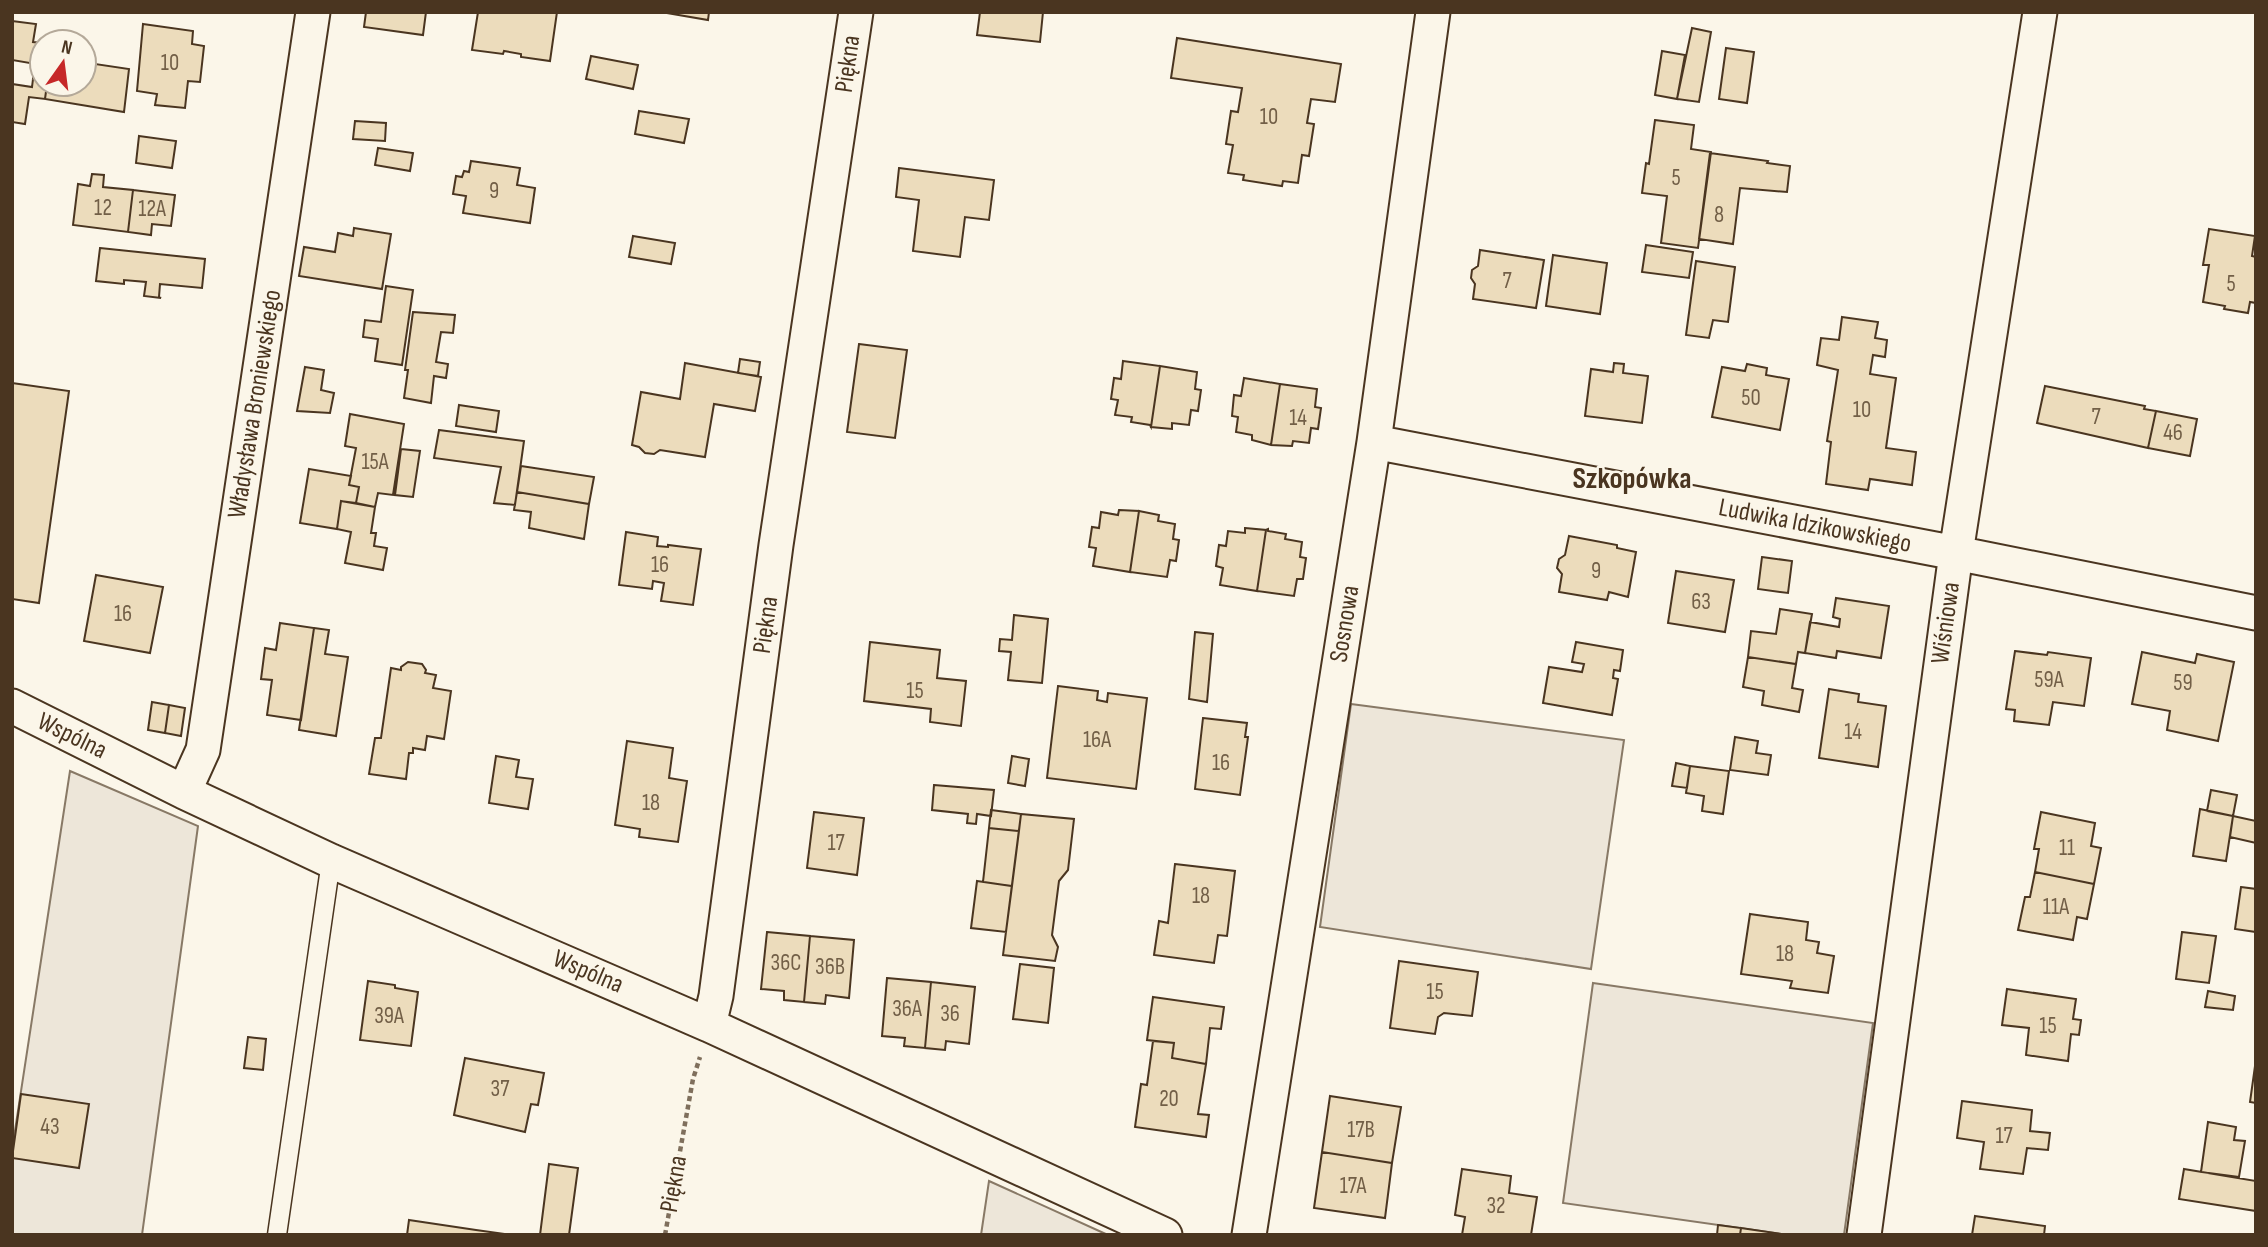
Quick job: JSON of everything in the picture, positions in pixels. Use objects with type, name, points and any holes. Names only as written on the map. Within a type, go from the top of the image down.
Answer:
[{"type":"street","name":"Władysława Broniewskiego","points":[[184,792],[203,750],[313,12]]},
{"type":"street","name":"Piękna","points":[[709,1025],[718,982],[778,531],[856,12]]},
{"type":"street","name":"Sosnowa","points":[[1249,1235],[1374,442],[1433,12]]},
{"type":"street","name":"Wiśniowa","points":[[1864,1235],[1956,552],[2040,12]]},
{"type":"street","name":"Ludwika Idzikowskiego","points":[[1374,442],[1956,552],[2256,613]]},
{"type":"street","name":"Wspólna","points":[[12,706],[184,792],[331,861],[709,1025],[1165,1235]]},
{"type":"lane","points":[[277,1235],[331,861]]},
{"type":"path","name":"Piękna","points":[[665,1235],[693,1079],[709,1025]]},
{"type":"shaded area","points":[[1351,704],[1624,740],[1591,969],[1320,927]]},
{"type":"shaded area","points":[[70,771],[198,826],[142,1235],[12,1235],[12,1150]]},
{"type":"shaded area","points":[[1593,983],[1873,1023],[1844,1235],[1788,1235],[1563,1203]]},
{"type":"shaded area","points":[[989,1181],[1108,1235],[981,1235]]},
{"type":"building","points":[[366,12],[426,12],[423,35],[364,27]]},
{"type":"building","points":[[478,12],[557,12],[550,61],[521,57],[521,54],[504,51],[503,54],[472,50]]},
{"type":"building","points":[[661,12],[709,12],[708,20]]},
{"type":"building","points":[[980,12],[1043,12],[1040,42],[977,35]]},
{"type":"building","points":[[12,21],[36,24],[35,28],[28,28],[28,63],[12,60]]},
{"type":"building","points":[[143,24],[193,31],[192,44],[204,46],[200,82],[188,81],[185,108],[155,105],[157,94],[137,91]]},
{"type":"building","points":[[1692,28],[1711,32],[1699,102],[1677,99]]},
{"type":"building","points":[[1177,38],[1341,64],[1335,102],[1311,99],[1307,123],[1314,124],[1309,156],[1302,155],[1298,183],[1283,181],[1282,186],[1243,180],[1244,175],[1228,173],[1233,145],[1226,144],[1231,111],[1238,112],[1242,88],[1171,78]]},
{"type":"building","points":[[1726,48],[1754,52],[1747,103],[1719,99]]},
{"type":"building","points":[[1662,51],[1685,55],[1677,99],[1655,95]]},
{"type":"building","points":[[591,56],[638,65],[633,89],[586,79]]},
{"type":"building","points":[[98,64],[129,69],[124,112],[45,99],[98,98]]},
{"type":"building","points":[[12,84],[28,86],[25,124],[12,122]]},
{"type":"building","points":[[639,111],[689,119],[684,143],[635,134]]},
{"type":"building","points":[[1655,120],[1694,125],[1691,149],[1711,152],[1698,248],[1661,243],[1667,196],[1642,193]]},
{"type":"building","points":[[355,121],[386,123],[385,141],[353,139]]},
{"type":"building","points":[[139,136],[176,141],[172,168],[136,163]]},
{"type":"building","points":[[378,148],[413,153],[410,171],[375,165]]},
{"type":"building","points":[[1710,153],[1790,166],[1787,192],[1740,188],[1733,244],[1699,239]]},
{"type":"building","points":[[471,161],[520,168],[517,185],[535,188],[530,223],[463,213],[466,196],[453,194],[456,176],[462,177],[464,171],[469,172]]},
{"type":"building","points":[[899,168],[994,180],[989,220],[965,217],[960,257],[913,251],[919,200],[896,197]]},
{"type":"building","points":[[92,174],[104,175],[103,187],[133,190],[128,232],[73,225],[78,184],[90,186]]},
{"type":"building","points":[[133,190],[175,195],[171,226],[152,224],[151,235],[128,232]]},
{"type":"building","points":[[354,228],[391,234],[382,289],[299,276],[304,247],[335,252],[338,233],[353,236]]},
{"type":"building","points":[[2209,229],[2255,236],[2252,256],[2256,257],[2256,303],[2250,302],[2248,313],[2203,302],[2209,265],[2203,265]]},
{"type":"building","points":[[633,236],[675,243],[671,264],[629,257]]},
{"type":"building","points":[[1646,245],[1693,252],[1689,278],[1642,272]]},
{"type":"building","points":[[100,248],[205,259],[202,288],[160,284],[161,298],[144,296],[146,282],[124,280],[124,284],[96,281]]},
{"type":"building","points":[[1480,250],[1544,260],[1536,308],[1473,299],[1475,284],[1471,278],[1472,270],[1478,266]]},
{"type":"building","points":[[1553,255],[1607,263],[1600,314],[1546,306]]},
{"type":"building","points":[[1696,261],[1735,267],[1728,322],[1713,320],[1709,338],[1686,335]]},
{"type":"building","points":[[386,286],[413,290],[402,365],[375,361],[378,339],[363,337],[365,320],[381,322]]},
{"type":"building","points":[[413,312],[455,315],[453,333],[441,332],[436,362],[448,364],[446,378],[434,376],[431,403],[404,398]]},
{"type":"building","points":[[1842,317],[1878,322],[1875,338],[1887,340],[1885,357],[1873,355],[1870,374],[1896,378],[1886,448],[1916,452],[1912,485],[1870,479],[1868,490],[1826,484],[1831,442],[1827,441],[1838,370],[1817,365],[1821,338],[1839,340]]},
{"type":"building","points":[[859,344],[907,350],[895,438],[847,432]]},
{"type":"building","points":[[740,359],[760,362],[758,376],[738,373]]},
{"type":"building","points":[[1123,361],[1160,366],[1151,427],[1131,422],[1132,417],[1115,415],[1118,400],[1111,399],[1114,378],[1121,379]]},
{"type":"building","points":[[685,363],[761,377],[755,411],[714,404],[705,457],[660,450],[654,454],[645,453],[632,445],[641,392],[680,399]]},
{"type":"building","points":[[1614,363],[1624,364],[1623,373],[1648,376],[1642,423],[1585,416],[1591,369],[1613,372]]},
{"type":"building","points":[[1747,364],[1767,368],[1766,375],[1789,379],[1780,430],[1712,417],[1722,367],[1745,371]]},
{"type":"building","points":[[1160,366],[1197,372],[1195,389],[1201,390],[1198,411],[1191,410],[1189,425],[1172,423],[1172,429],[1151,427]]},
{"type":"building","points":[[305,367],[324,370],[321,390],[334,393],[330,413],[297,411]]},
{"type":"building","points":[[1244,378],[1280,384],[1271,445],[1252,440],[1252,435],[1236,432],[1238,417],[1232,416],[1234,395],[1241,396]]},
{"type":"building","points":[[12,383],[69,391],[39,603],[12,599]]},
{"type":"building","points":[[1280,384],[1317,389],[1315,407],[1321,408],[1318,429],[1311,428],[1309,443],[1293,441],[1292,446],[1271,445]]},
{"type":"building","points":[[2045,386],[2145,406],[2144,409],[2156,411],[2148,448],[2037,423]]},
{"type":"building","points":[[459,405],[499,411],[496,432],[456,426]]},
{"type":"building","points":[[2156,411],[2197,419],[2190,456],[2148,448]]},
{"type":"building","points":[[350,414],[404,424],[393,495],[378,493],[375,507],[356,503],[359,487],[349,485],[356,448],[345,446]]},
{"type":"building","points":[[439,430],[524,441],[515,505],[494,503],[501,467],[434,458]]},
{"type":"building","points":[[401,449],[420,451],[413,497],[395,495]]},
{"type":"building","points":[[521,466],[594,477],[589,504],[517,492]]},
{"type":"building","points":[[309,469],[351,476],[349,485],[359,487],[356,503],[341,501],[337,529],[300,523]]},
{"type":"building","points":[[517,492],[589,504],[584,539],[529,528],[531,512],[514,510]]},
{"type":"building","points":[[341,501],[375,507],[371,533],[376,533],[374,546],[387,548],[383,570],[345,563],[351,532],[337,529]]},
{"type":"building","points":[[1119,510],[1139,511],[1130,572],[1093,566],[1096,548],[1089,547],[1092,527],[1099,528],[1101,512],[1118,515]]},
{"type":"building","points":[[1139,511],[1159,515],[1158,521],[1175,524],[1173,539],[1179,540],[1176,561],[1170,560],[1167,577],[1130,572]]},
{"type":"building","points":[[1245,528],[1266,530],[1257,591],[1220,585],[1223,568],[1216,566],[1219,545],[1226,546],[1228,531],[1245,533]]},
{"type":"building","points":[[1268,529],[1286,534],[1285,539],[1302,542],[1300,557],[1306,558],[1303,579],[1297,579],[1294,596],[1257,591]]},
{"type":"building","points":[[626,532],[658,537],[657,546],[701,549],[693,605],[661,601],[664,583],[653,581],[652,589],[619,585]]},
{"type":"building","points":[[1569,536],[1617,545],[1617,548],[1636,552],[1628,597],[1609,592],[1607,600],[1559,592],[1562,574],[1557,568],[1559,559],[1565,555]]},
{"type":"building","points":[[1762,557],[1792,561],[1788,593],[1758,589]]},
{"type":"building","points":[[1676,571],[1734,580],[1725,632],[1668,623]]},
{"type":"building","points":[[96,575],[163,587],[150,653],[84,641]]},
{"type":"building","points":[[1836,598],[1889,606],[1881,658],[1837,651],[1836,658],[1805,653],[1810,622],[1839,627],[1840,619],[1833,617]]},
{"type":"building","points":[[1780,609],[1812,614],[1805,653],[1798,652],[1796,664],[1748,657],[1751,631],[1776,634]]},
{"type":"building","points":[[1014,615],[1048,619],[1042,683],[1008,680],[1011,652],[999,651],[1000,639],[1012,640]]},
{"type":"building","points":[[280,623],[314,628],[301,720],[267,715],[272,680],[261,679],[265,648],[276,650]]},
{"type":"building","points":[[314,628],[329,630],[325,654],[348,657],[336,736],[299,730]]},
{"type":"building","points":[[1195,632],[1213,634],[1207,702],[1189,699]]},
{"type":"building","points":[[870,642],[940,650],[937,678],[966,681],[961,726],[930,722],[931,709],[864,701]]},
{"type":"building","points":[[1576,642],[1623,650],[1620,671],[1614,670],[1613,678],[1618,679],[1612,715],[1543,703],[1549,667],[1582,672],[1584,664],[1572,662]]},
{"type":"building","points":[[2015,651],[2091,658],[2084,706],[2053,702],[2049,725],[2014,721],[2015,710],[2006,709]]},
{"type":"building","points":[[2142,652],[2195,663],[2197,654],[2234,662],[2218,741],[2167,730],[2170,711],[2132,704]]},
{"type":"building","points":[[1748,657],[1796,664],[1792,688],[1803,690],[1799,712],[1762,705],[1764,691],[1743,687]]},
{"type":"building","points":[[408,662],[422,664],[425,673],[436,675],[433,688],[451,691],[444,739],[427,736],[425,750],[413,748],[413,753],[409,753],[406,779],[369,774],[375,738],[381,738],[391,668],[401,670]]},
{"type":"building","points":[[1058,686],[1098,691],[1097,700],[1107,702],[1108,693],[1147,698],[1136,789],[1047,778]]},
{"type":"building","points":[[1829,689],[1859,694],[1858,702],[1886,706],[1878,767],[1819,758]]},
{"type":"building","points":[[152,702],[169,705],[165,733],[148,730]]},
{"type":"building","points":[[169,705],[185,708],[181,736],[165,733]]},
{"type":"building","points":[[1203,718],[1247,723],[1245,737],[1248,737],[1240,795],[1195,789]]},
{"type":"building","points":[[1735,737],[1758,741],[1756,753],[1771,755],[1768,775],[1730,770]]},
{"type":"building","points":[[627,741],[673,748],[669,778],[687,781],[678,842],[639,837],[640,829],[615,825]]},
{"type":"building","points":[[496,756],[519,760],[516,777],[533,779],[528,809],[489,803]]},
{"type":"building","points":[[1012,756],[1029,759],[1025,786],[1008,783]]},
{"type":"building","points":[[1676,763],[1690,766],[1687,788],[1672,786]]},
{"type":"building","points":[[1690,766],[1729,771],[1723,814],[1702,811],[1704,796],[1686,793]]},
{"type":"building","points":[[934,785],[994,790],[991,816],[977,814],[976,824],[967,823],[968,814],[932,810]]},
{"type":"building","points":[[2211,790],[2237,795],[2233,816],[2207,811]]},
{"type":"building","points":[[2200,809],[2233,816],[2226,861],[2193,856]]},
{"type":"building","points":[[991,810],[1021,814],[1019,831],[989,828]]},
{"type":"building","points":[[814,812],[864,818],[857,875],[807,868]]},
{"type":"building","points":[[2041,812],[2095,823],[2091,846],[2101,848],[2094,884],[2035,872],[2039,849],[2034,849]]},
{"type":"building","points":[[1021,814],[1074,819],[1068,870],[1059,881],[1052,935],[1058,947],[1055,961],[1003,955]]},
{"type":"building","points":[[2233,816],[2256,821],[2256,843],[2230,837]]},
{"type":"building","points":[[989,828],[1019,831],[1012,886],[983,882]]},
{"type":"building","points":[[1175,864],[1235,871],[1227,936],[1218,935],[1214,963],[1154,955],[1159,921],[1168,923]]},
{"type":"building","points":[[2035,872],[2094,884],[2087,919],[2077,917],[2073,940],[2018,930],[2025,897],[2030,897]]},
{"type":"building","points":[[977,881],[1012,886],[1006,932],[971,928]]},
{"type":"building","points":[[2241,887],[2256,889],[2256,932],[2235,929]]},
{"type":"building","points":[[1750,914],[1808,922],[1806,940],[1819,942],[1817,953],[1834,956],[1828,993],[1790,988],[1792,981],[1741,974]]},
{"type":"building","points":[[767,932],[810,936],[804,1002],[784,1000],[784,991],[761,989]]},
{"type":"building","points":[[2182,932],[2216,936],[2209,983],[2176,979]]},
{"type":"building","points":[[810,936],[854,940],[849,998],[826,995],[825,1004],[804,1002]]},
{"type":"building","points":[[1399,961],[1478,972],[1472,1016],[1444,1013],[1438,1017],[1435,1034],[1390,1028]]},
{"type":"building","points":[[1020,964],[1054,968],[1048,1023],[1013,1019]]},
{"type":"building","points":[[887,978],[931,982],[925,1048],[904,1046],[905,1038],[882,1036]]},
{"type":"building","points":[[368,981],[418,992],[411,1046],[360,1040]]},
{"type":"building","points":[[931,982],[975,987],[969,1044],[946,1041],[945,1050],[925,1048]]},
{"type":"building","points":[[2007,989],[2076,999],[2073,1019],[2081,1020],[2079,1035],[2071,1034],[2068,1061],[2026,1055],[2029,1028],[2002,1025]]},
{"type":"building","points":[[2208,991],[2235,996],[2233,1010],[2205,1007]]},
{"type":"building","points":[[1153,997],[1224,1007],[1221,1029],[1210,1028],[1206,1064],[1172,1058],[1174,1043],[1147,1040]]},
{"type":"building","points":[[248,1037],[266,1039],[263,1070],[244,1068]]},
{"type":"building","points":[[1153,1041],[1174,1043],[1172,1058],[1206,1064],[1198,1114],[1209,1115],[1206,1137],[1135,1127],[1141,1084],[1147,1085]]},
{"type":"building","points":[[465,1058],[544,1073],[538,1105],[531,1104],[525,1132],[454,1115]]},
{"type":"building","points":[[2256,1059],[2256,1103],[2250,1102]]},
{"type":"building","points":[[21,1094],[89,1104],[79,1168],[12,1158]]},
{"type":"building","points":[[1330,1096],[1401,1107],[1392,1163],[1322,1152]]},
{"type":"building","points":[[1962,1101],[2032,1110],[2030,1131],[2050,1133],[2048,1150],[2027,1148],[2023,1174],[1980,1169],[1984,1142],[1957,1138]]},
{"type":"building","points":[[2208,1122],[2236,1127],[2234,1140],[2245,1141],[2239,1177],[2201,1172]]},
{"type":"building","points":[[1322,1152],[1392,1163],[1385,1218],[1314,1208]]},
{"type":"building","points":[[549,1164],[578,1168],[569,1235],[540,1235]]},
{"type":"building","points":[[1462,1169],[1511,1176],[1509,1193],[1537,1197],[1531,1235],[1462,1235],[1465,1217],[1455,1215]]},
{"type":"building","points":[[2184,1169],[2256,1181],[2256,1211],[2179,1199]]},
{"type":"building","points":[[1975,1216],[2045,1226],[2044,1235],[1972,1235]]},
{"type":"building","points":[[409,1220],[476,1230],[512,1235],[407,1235]]},
{"type":"building","points":[[1718,1225],[1741,1228],[1740,1235],[1717,1235]]},
{"type":"building","points":[[1741,1228],[1788,1235],[1740,1235]]},
{"type":"district","name":"Szkopówka","points":[[1632,479]]}]
